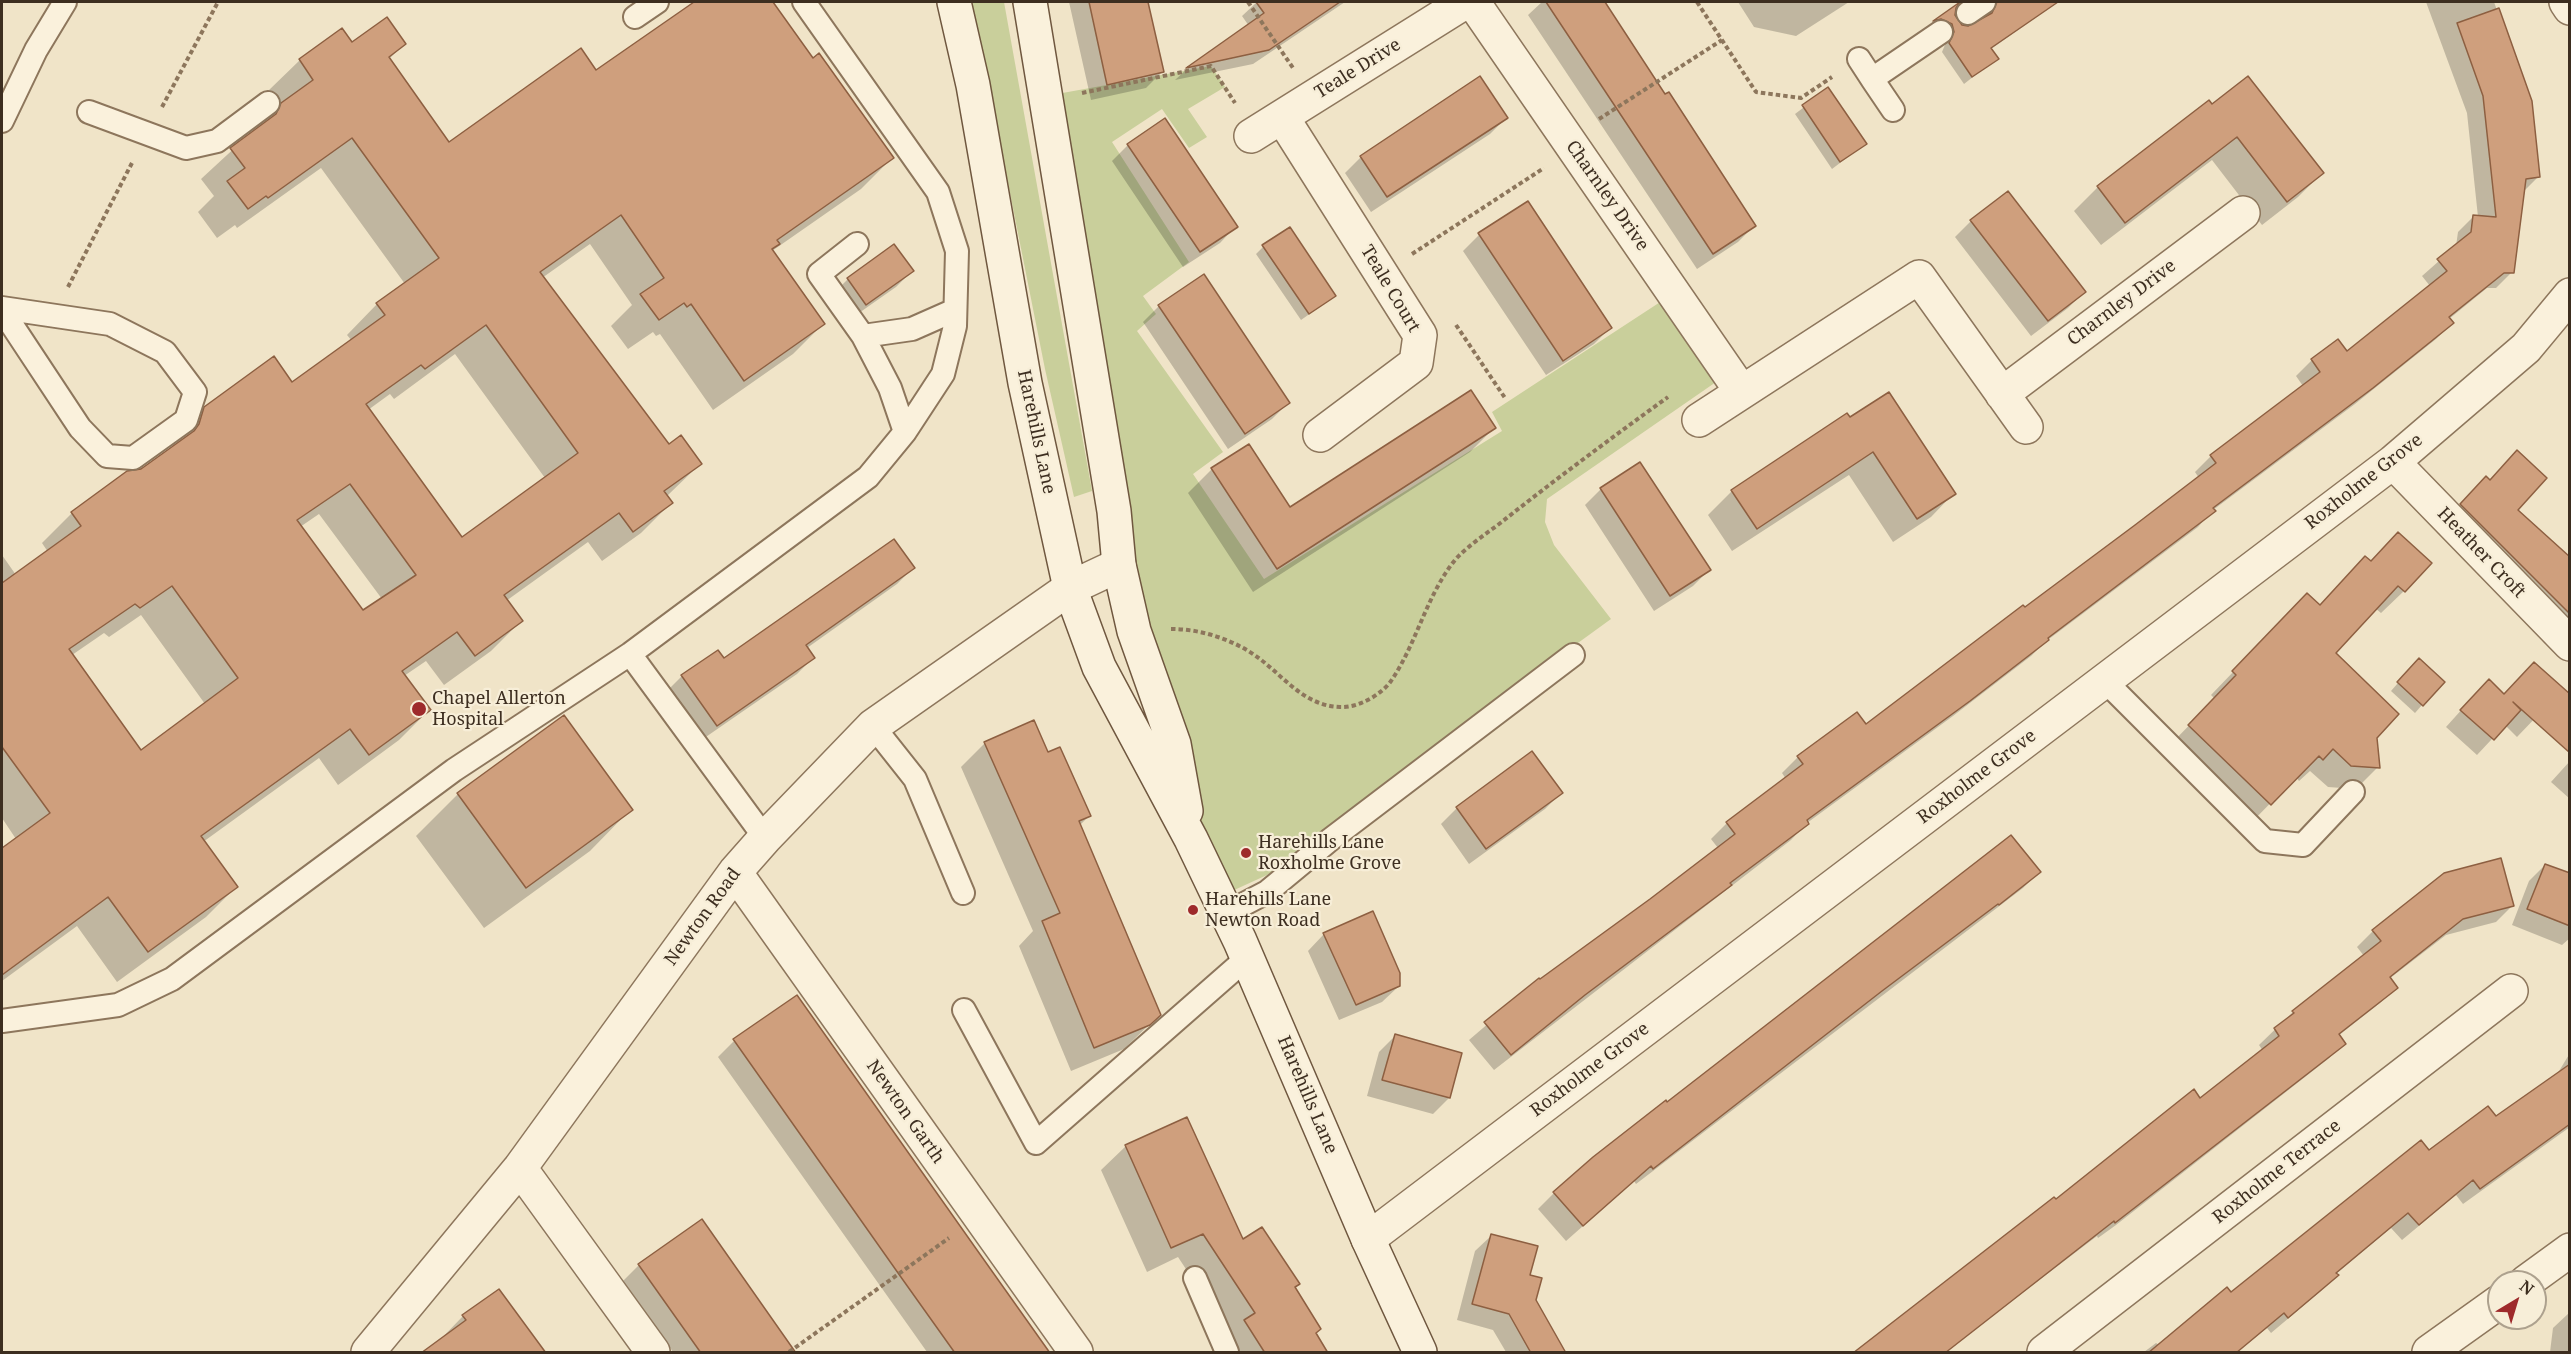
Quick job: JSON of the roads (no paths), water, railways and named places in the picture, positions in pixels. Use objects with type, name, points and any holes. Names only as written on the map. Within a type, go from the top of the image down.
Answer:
[{"type":"street","name":"Harehills Lane","points":[[954,2],[973,86],[1025,383],[1070,588],[1099,667],[1191,839],[1227,913],[1368,1239],[1420,1353]]},
{"type":"street","name":"Harehills Lane","points":[[1030,2],[1112,500],[1119,565],[1134,631],[1174,744],[1191,839]]},
{"type":"street","name":"Teale Drive","points":[[1263,129],[1465,2]]},
{"type":"street","name":"Charnley Drive","points":[[1473,2],[1741,391]]},
{"type":"street","points":[[2566,2],[2570,8]]},
{"type":"street","name":"Teale Court","points":[[1263,129],[1420,335],[1416,363],[1320,435]]},
{"type":"street","name":"Charnley Drive","points":[[2002,394],[2242,213]]},
{"type":"street","points":[[1699,420],[1919,278],[2026,427]]},
{"type":"street","name":"Roxholme Grove","points":[[1368,1239],[2393,462],[2526,348],[2570,295]]},
{"type":"street","name":"Heather Croft","points":[[2393,462],[2570,644]]},
{"type":"street","name":"Newton Road","points":[[368,1353],[520,1168],[735,872],[765,838],[873,726],[1070,588],[1119,565]]},
{"type":"street","name":"Newton Garth","points":[[735,872],[1076,1353]]},
{"type":"street","name":"Roxholme Terrace","points":[[2044,1353],[2511,991]]},
{"type":"street","points":[[520,1168],[653,1353]]},
{"type":"street","points":[[2542,1270],[2570,1250]]},
{"type":"street","points":[[2429,1352],[2487,1311]]},
{"type":"lane","points":[[2,121],[36,50],[64,2]]},
{"type":"lane","points":[[635,18],[657,2]]},
{"type":"lane","points":[[2,1021],[118,1005],[172,979],[454,770],[630,654],[868,477],[905,432],[943,374],[955,326],[957,251],[938,192],[804,2]]},
{"type":"lane","points":[[1872,79],[1941,32]]},
{"type":"lane","points":[[1859,58],[1893,110]]},
{"type":"lane","points":[[89,112],[186,148],[217,141],[268,103]]},
{"type":"lane","points":[[857,244],[819,274],[863,336],[890,388],[905,432]]},
{"type":"lane","points":[[2,309],[110,324],[165,352],[195,392],[186,420],[133,458],[107,456],[80,428],[2,309]]},
{"type":"lane","points":[[863,336],[912,329],[955,310]]},
{"type":"lane","points":[[630,654],[765,838]]},
{"type":"lane","points":[[1227,913],[1267,892],[1359,817],[1573,655]]},
{"type":"lane","points":[[2104,680],[2265,841],[2303,845],[2353,792]]},
{"type":"lane","points":[[873,726],[915,779],[963,893]]},
{"type":"lane","points":[[964,1010],[1036,1143],[1247,958]]},
{"type":"lane","points":[[1194,1278],[1227,1353]]},
{"type":"place","name":"Chapel Allerton Hospital","points":[[419,709]]},
{"type":"place","name":"Harehills Lane Roxholme Grove","points":[[1246,853]]},
{"type":"place","name":"Harehills Lane Newton Road","points":[[1193,910]]}]
